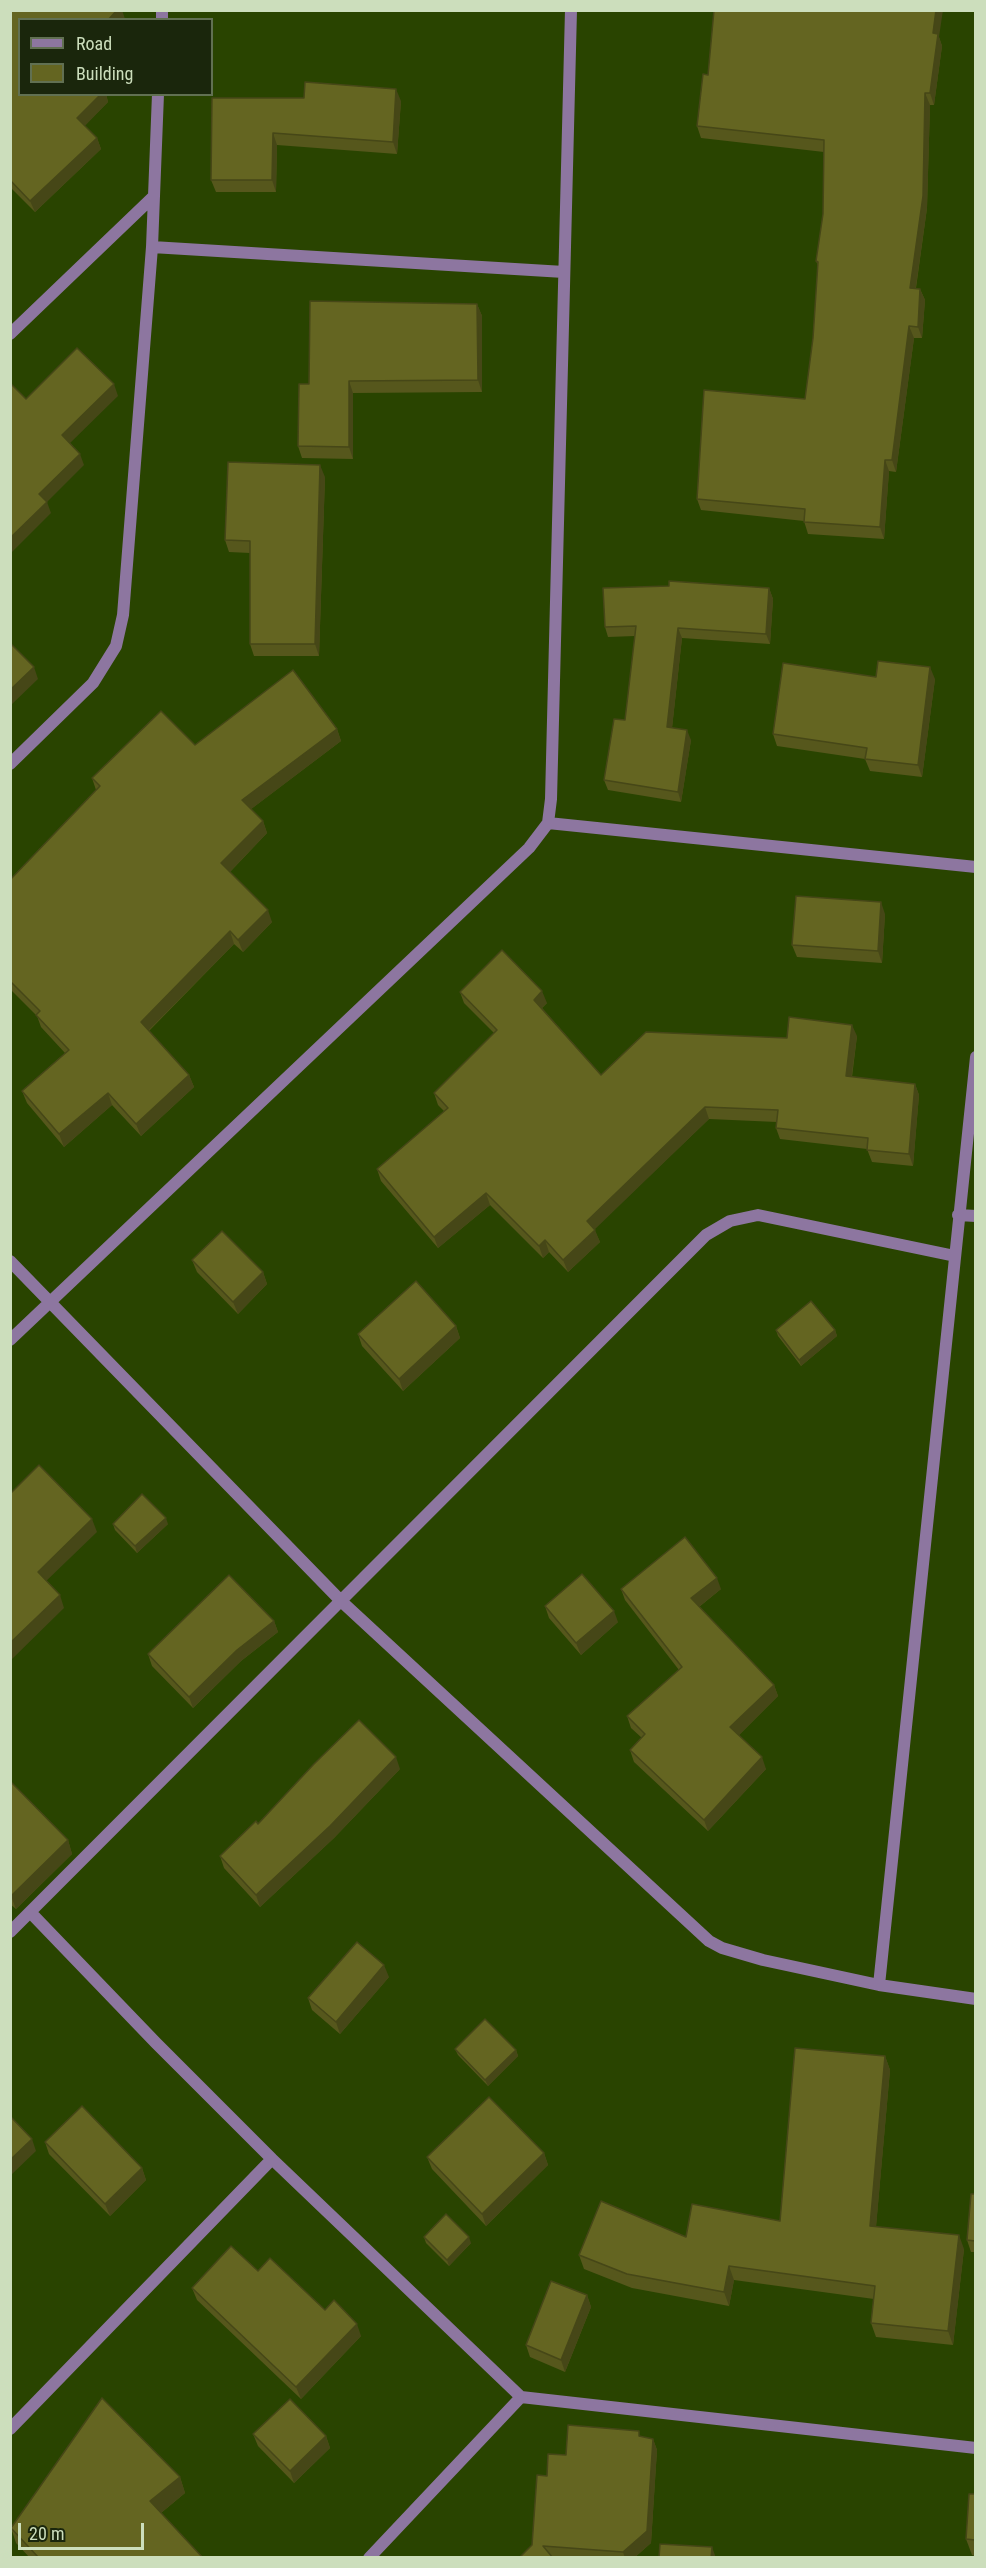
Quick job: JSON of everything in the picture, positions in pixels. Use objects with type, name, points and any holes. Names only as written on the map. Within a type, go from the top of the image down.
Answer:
[{"type":"street","points":[[10,1340],[529,848],[548,823],[551,799],[572,10]]},
{"type":"street","points":[[10,764],[93,684],[116,646],[123,615],[152,247],[158,96]]},
{"type":"street","points":[[10,333],[154,196]]},
{"type":"street","points":[[152,247],[564,272]]},
{"type":"street","points":[[548,823],[975,867]]},
{"type":"street","points":[[879,1985],[975,1057]]},
{"type":"street","points":[[10,1932],[706,1235],[730,1221],[758,1215],[955,1256]]},
{"type":"street","points":[[958,1215],[975,1216]]},
{"type":"street","points":[[10,1261],[341,1601],[714,1945],[763,1960],[879,1985],[975,1999]]},
{"type":"street","points":[[31,1913],[272,2159],[521,2397],[975,2448]]},
{"type":"street","points":[[10,2429],[272,2159]]},
{"type":"street","points":[[369,2558],[521,2397]]},
{"type":"building","points":[[10,10],[117,10],[110,18],[18,18],[18,96],[99,96],[77,118],[97,138],[30,201],[10,180]]},
{"type":"building","points":[[714,10],[936,10],[933,33],[938,34],[930,93],[925,93],[923,196],[910,288],[920,289],[918,327],[909,326],[892,460],[885,460],[880,527],[804,522],[805,509],[697,499],[704,390],[805,399],[813,338],[818,262],[816,261],[823,214],[824,140],[697,126],[703,74],[708,75]]},
{"type":"building","points":[[305,82],[396,89],[393,142],[273,133],[272,180],[211,180],[212,98],[304,98]]},
{"type":"building","points":[[310,301],[477,304],[478,380],[349,381],[349,447],[298,446],[299,384],[309,384]]},
{"type":"building","points":[[77,348],[114,384],[62,435],[80,454],[39,494],[47,502],[10,538],[10,383],[26,399]]},
{"type":"building","points":[[228,462],[320,465],[315,644],[250,644],[250,541],[225,540]]},
{"type":"building","points":[[669,581],[769,588],[766,634],[678,628],[667,727],[687,730],[678,792],[604,780],[614,719],[625,720],[636,626],[605,627],[603,588],[669,586]]},
{"type":"building","points":[[10,643],[34,667],[10,690]]},
{"type":"building","points":[[878,661],[930,667],[918,765],[865,759],[867,748],[773,734],[783,663],[876,677]]},
{"type":"building","points":[[293,670],[337,729],[242,800],[263,821],[221,863],[268,910],[238,940],[230,931],[141,1022],[189,1075],[136,1124],[108,1093],[59,1134],[22,1091],[69,1050],[36,1015],[40,1011],[10,981],[10,880],[100,786],[92,778],[161,711],[195,745]]},
{"type":"building","points":[[796,896],[881,902],[878,951],[792,945]]},
{"type":"building","points":[[502,950],[542,991],[534,1000],[601,1075],[646,1032],[787,1038],[789,1017],[852,1025],[846,1076],[915,1084],[909,1154],[867,1150],[868,1138],[776,1128],[778,1110],[705,1107],[587,1221],[595,1230],[563,1260],[545,1240],[539,1246],[486,1193],[434,1237],[377,1169],[448,1108],[434,1093],[497,1030],[460,992]]},
{"type":"building","points":[[222,1231],[263,1272],[233,1302],[192,1260]]},
{"type":"building","points":[[416,1281],[456,1326],[399,1379],[358,1334]]},
{"type":"building","points":[[811,1301],[835,1330],[799,1360],[776,1330]]},
{"type":"building","points":[[39,1465],[92,1519],[38,1572],[60,1595],[10,1643],[10,1490],[12,1492]]},
{"type":"building","points":[[142,1494],[166,1518],[135,1546],[113,1524]]},
{"type":"building","points":[[685,1537],[717,1578],[691,1598],[774,1685],[730,1727],[762,1757],[704,1820],[630,1750],[645,1734],[627,1716],[682,1667],[621,1589]]},
{"type":"building","points":[[582,1574],[614,1611],[576,1643],[545,1606]]},
{"type":"building","points":[[229,1575],[274,1621],[237,1650],[189,1697],[148,1654]]},
{"type":"building","points":[[359,1720],[396,1757],[330,1826],[256,1895],[220,1856],[256,1821],[258,1824]]},
{"type":"building","points":[[10,1781],[68,1840],[11,1896],[10,1896]]},
{"type":"building","points":[[357,1942],[384,1965],[336,2022],[308,1998]]},
{"type":"building","points":[[485,2019],[516,2050],[485,2080],[455,2049]]},
{"type":"building","points":[[795,2048],[885,2056],[870,2226],[959,2235],[948,2331],[871,2323],[875,2286],[729,2266],[724,2292],[627,2274],[579,2255],[601,2201],[686,2237],[692,2204],[780,2221]]},
{"type":"building","points":[[489,2097],[544,2153],[482,2214],[427,2157]]},
{"type":"building","points":[[82,2106],[142,2168],[105,2204],[45,2142]]},
{"type":"building","points":[[10,2116],[32,2139],[10,2160]]},
{"type":"building","points":[[971,2194],[975,2194],[975,2241],[967,2240]]},
{"type":"building","points":[[446,2214],[469,2237],[447,2260],[424,2237]]},
{"type":"building","points":[[231,2246],[258,2271],[270,2258],[325,2310],[334,2300],[357,2324],[296,2387],[192,2288]]},
{"type":"building","points":[[551,2281],[587,2295],[561,2360],[526,2345]]},
{"type":"building","points":[[102,2398],[180,2477],[150,2501],[203,2558],[39,2558],[11,2528]]},
{"type":"building","points":[[290,2399],[326,2436],[290,2471],[253,2434]]},
{"type":"building","points":[[568,2425],[639,2431],[639,2436],[653,2439],[647,2531],[623,2552],[543,2546],[553,2558],[519,2558],[532,2545],[537,2475],[547,2476],[548,2454],[566,2455]]},
{"type":"building","points":[[969,2494],[975,2494],[975,2540],[966,2539]]},
{"type":"building","points":[[660,2544],[712,2547],[711,2558],[659,2558]]}]
